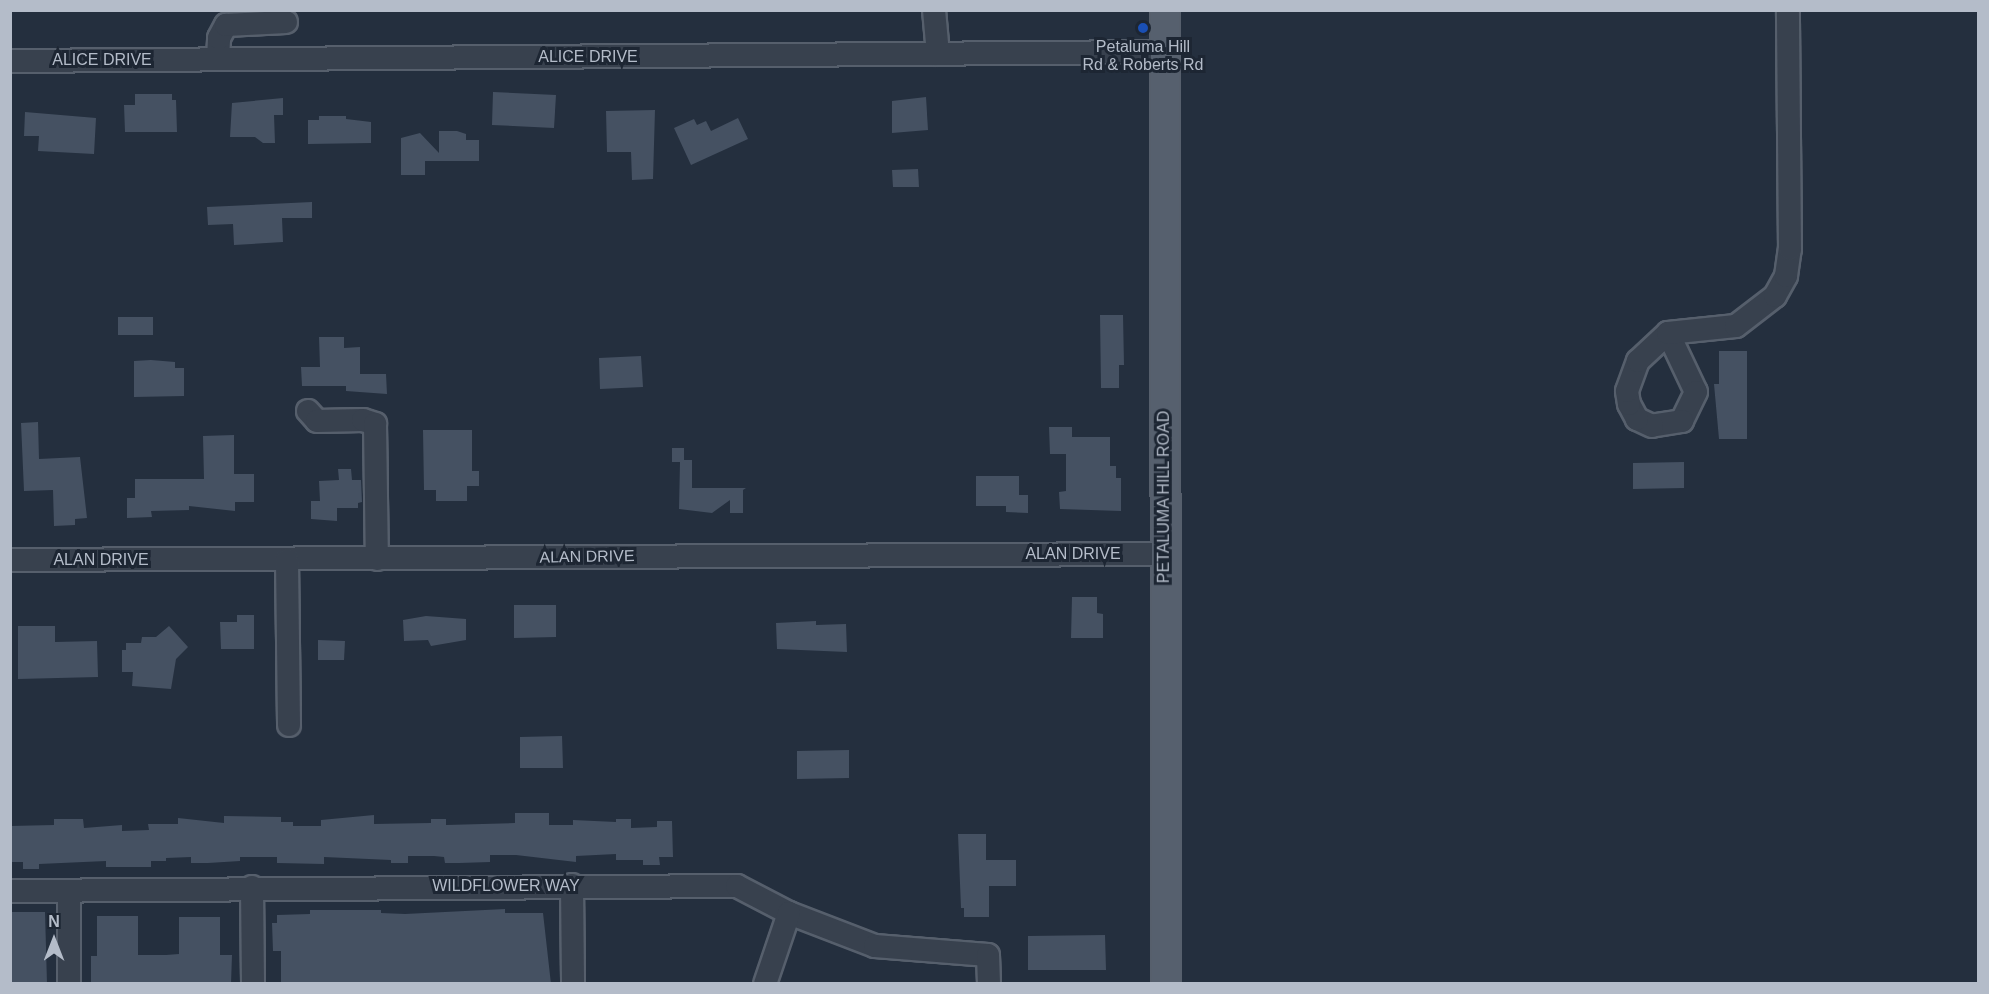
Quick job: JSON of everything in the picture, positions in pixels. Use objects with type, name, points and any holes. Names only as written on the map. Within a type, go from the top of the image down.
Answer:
[{"type":"main road","name":"PETALUMA HILL ROAD","points":[[1165,10],[1163,554],[1166,984]]},
{"type":"street","points":[[934,10],[938,54]]},
{"type":"street","points":[[1668,333],[1736,326],[1775,296],[1786,276],[1790,249],[1788,10]]},
{"type":"street","points":[[218,59],[219,38],[226,25],[286,16],[287,59]]},
{"type":"street","name":"ALICE DRIVE","points":[[10,61],[1166,52]]},
{"type":"street","points":[[308,411],[317,421],[363,420],[375,424],[378,559]]},
{"type":"street","name":"ALAN DRIVE","points":[[10,560],[1163,554]]},
{"type":"street","points":[[287,560],[289,725]]},
{"type":"street","points":[[572,885],[573,984]]},
{"type":"street","name":"WILDFLOWER WAY","points":[[10,891],[252,887],[737,886],[789,913],[875,946],[988,955],[989,984]]},
{"type":"street","points":[[252,887],[253,984]]},
{"type":"street","points":[[69,891],[69,984]]},
{"type":"street","points":[[765,984],[789,913]]},
{"type":"building","points":[[493,92],[556,95],[554,128],[492,125]]},
{"type":"building","points":[[135,94],[172,94],[172,100],[176,100],[177,132],[125,132],[124,105],[135,105]]},
{"type":"building","points":[[926,97],[928,130],[892,133],[892,101]]},
{"type":"building","points":[[283,98],[283,115],[274,115],[275,143],[263,143],[255,137],[230,137],[232,103]]},
{"type":"building","points":[[655,110],[653,179],[632,180],[631,152],[607,152],[606,111]]},
{"type":"building","points":[[25,112],[96,118],[94,154],[38,151],[39,136],[24,136]]},
{"type":"building","points":[[319,116],[346,116],[346,119],[371,122],[371,143],[308,144],[308,120],[319,120]]},
{"type":"building","points":[[738,118],[748,139],[691,165],[674,128],[694,119],[697,125],[706,121],[711,131]]},
{"type":"building","points":[[439,131],[457,131],[466,134],[466,140],[479,140],[479,161],[425,161],[425,175],[401,175],[401,138],[420,133],[439,153]]},
{"type":"building","points":[[918,169],[919,187],[893,187],[892,170]]},
{"type":"building","points":[[312,202],[312,218],[282,218],[283,242],[234,245],[233,224],[208,225],[207,207]]},
{"type":"building","points":[[1100,315],[1123,315],[1124,365],[1119,365],[1119,388],[1101,388]]},
{"type":"building","points":[[118,317],[153,317],[153,335],[118,335]]},
{"type":"building","points":[[319,337],[344,337],[344,348],[360,347],[360,374],[386,374],[387,394],[346,391],[346,386],[302,386],[301,367],[320,367]]},
{"type":"building","points":[[1719,351],[1747,351],[1747,439],[1719,439],[1714,384],[1719,384]]},
{"type":"building","points":[[641,356],[643,387],[600,389],[599,358]]},
{"type":"building","points":[[134,361],[175,362],[175,368],[184,368],[184,396],[134,397]]},
{"type":"building","points":[[38,422],[39,459],[80,457],[87,518],[75,519],[75,525],[54,526],[53,490],[24,491],[21,423]]},
{"type":"building","points":[[1049,427],[1072,427],[1072,437],[1110,437],[1110,466],[1116,466],[1116,478],[1121,478],[1121,511],[1060,509],[1059,492],[1066,491],[1066,454],[1050,454]]},
{"type":"building","points":[[423,430],[472,430],[472,471],[479,471],[479,486],[467,486],[467,501],[436,501],[436,490],[424,490]]},
{"type":"building","points":[[234,435],[234,474],[254,474],[254,502],[235,502],[235,511],[189,506],[189,510],[151,511],[152,517],[127,518],[127,498],[135,498],[135,479],[204,479],[203,436]]},
{"type":"building","points":[[672,448],[684,448],[684,460],[692,460],[692,488],[746,488],[743,490],[743,513],[730,513],[730,500],[712,513],[679,509],[680,462],[672,462]]},
{"type":"building","points":[[1684,462],[1684,488],[1633,489],[1633,463]]},
{"type":"building","points":[[338,469],[351,469],[352,480],[361,480],[362,502],[358,503],[358,508],[337,508],[337,521],[311,519],[311,501],[320,501],[319,481],[339,480]]},
{"type":"building","points":[[976,476],[1019,476],[1019,495],[1028,495],[1028,513],[1006,512],[1006,506],[976,506]]},
{"type":"building","points":[[1072,597],[1097,597],[1097,613],[1103,614],[1103,638],[1071,638]]},
{"type":"building","points":[[514,605],[556,605],[556,637],[514,638]]},
{"type":"building","points":[[237,615],[254,615],[254,649],[221,649],[220,622],[237,622]]},
{"type":"building","points":[[426,616],[466,619],[466,640],[431,646],[428,640],[404,641],[403,620]]},
{"type":"building","points":[[816,621],[816,625],[846,624],[847,652],[777,649],[776,623]]},
{"type":"building","points":[[18,626],[55,626],[55,642],[97,641],[98,677],[18,679]]},
{"type":"building","points":[[169,626],[188,647],[176,659],[171,689],[132,686],[133,672],[122,672],[122,650],[126,650],[126,643],[141,643],[142,637],[156,637]]},
{"type":"building","points":[[318,640],[345,641],[344,660],[318,660]]},
{"type":"building","points":[[562,736],[563,768],[520,768],[520,737]]},
{"type":"building","points":[[849,750],[849,778],[797,779],[797,751]]},
{"type":"building","points":[[515,813],[549,813],[549,825],[573,825],[573,820],[616,822],[616,819],[631,819],[631,828],[657,827],[657,821],[672,821],[673,857],[659,857],[660,865],[643,865],[643,860],[616,860],[616,854],[576,856],[576,862],[516,855],[490,855],[490,862],[459,863],[445,863],[444,857],[434,856],[408,856],[408,863],[324,857],[324,864],[277,863],[277,857],[240,857],[240,861],[191,863],[191,857],[151,861],[151,867],[106,867],[106,861],[39,864],[39,869],[23,869],[23,862],[10,862],[10,826],[54,825],[54,819],[83,819],[84,828],[122,825],[122,831],[149,830],[148,824],[178,824],[178,818],[224,823],[224,816],[281,817],[281,822],[293,822],[293,826],[321,826],[321,820],[374,815],[374,824],[431,823],[431,819],[446,819],[446,825],[515,823]]},
{"type":"building","points":[[958,834],[986,834],[986,860],[1016,860],[1016,886],[989,886],[989,917],[964,917],[964,908],[961,908]]},
{"type":"building","points":[[505,909],[505,913],[543,913],[551,984],[281,984],[281,951],[273,951],[272,923],[277,923],[277,915],[310,914],[310,910],[381,910],[381,913],[405,914]]},
{"type":"building","points":[[10,912],[45,912],[47,984],[10,984]]},
{"type":"building","points":[[97,916],[138,916],[138,955],[179,954],[179,917],[220,917],[220,955],[232,955],[231,984],[91,984],[91,956],[97,956]]},
{"type":"building","points":[[1105,935],[1106,970],[1028,970],[1028,936]]},
{"type":"place","name":"Petaluma Hill Rd & Roberts Rd","points":[[1143,28]]}]
